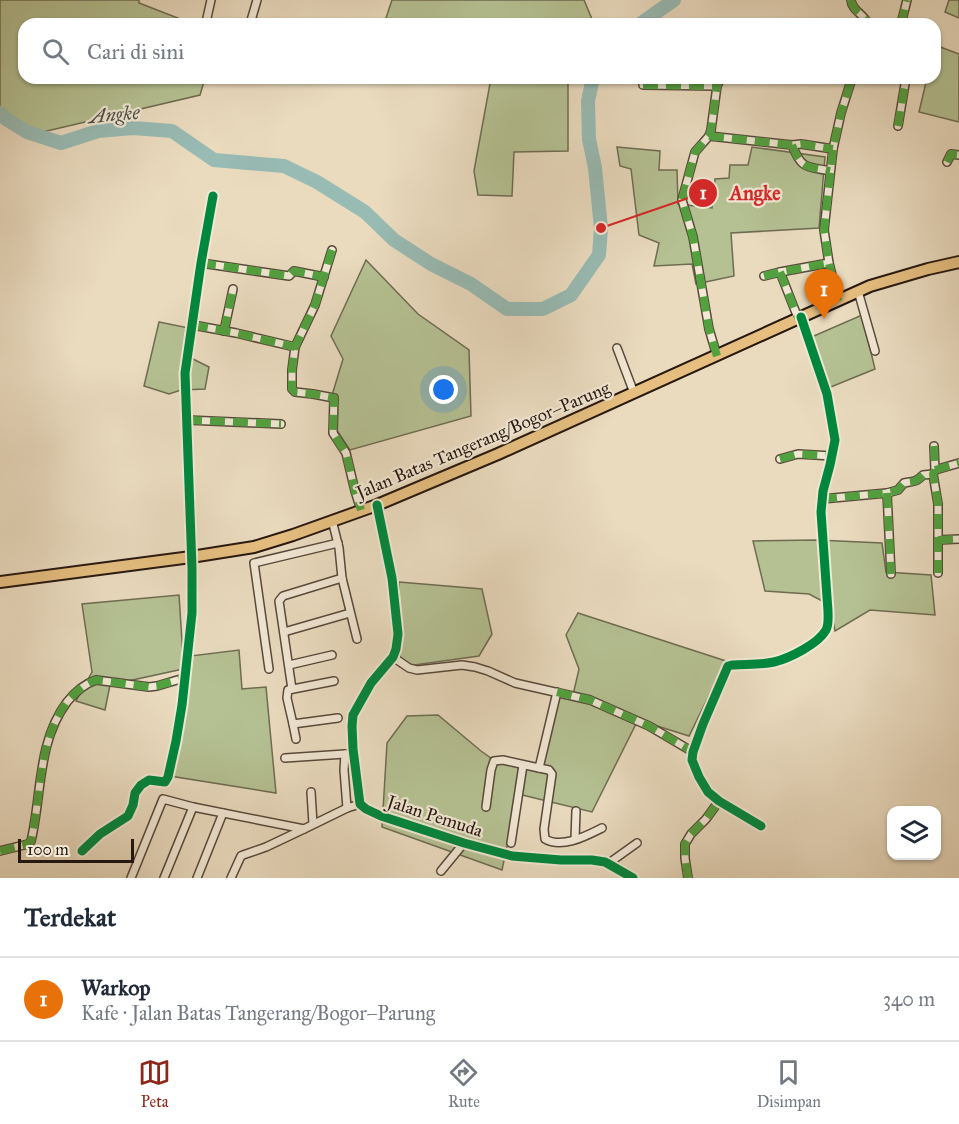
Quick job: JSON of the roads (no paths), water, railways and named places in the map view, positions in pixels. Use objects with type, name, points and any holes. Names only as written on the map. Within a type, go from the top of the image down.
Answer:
[{"type":"main road","name":"Jalan Batas Tangerang/Bogor–Parung","points":[[0,582],[192,557],[254,547],[293,535],[377,505],[498,454],[858,291],[889,279],[959,262]]},
{"type":"street","points":[[207,18],[211,0]]},
{"type":"street","points":[[252,18],[257,0]]},
{"type":"street","points":[[851,0],[852,7],[865,18]]},
{"type":"street","points":[[902,18],[907,0]]},
{"type":"street","points":[[838,301],[824,230],[833,149],[850,84]]},
{"type":"street","points":[[898,126],[905,84]]},
{"type":"street","points":[[643,85],[717,86],[711,130],[709,136],[695,152],[682,200],[693,237],[709,330],[717,356]]},
{"type":"street","points":[[709,136],[833,149]]},
{"type":"street","points":[[792,145],[802,164],[830,171]]},
{"type":"street","points":[[947,162],[951,154],[959,155]]},
{"type":"street","points":[[82,852],[100,834],[128,816],[135,793],[141,785],[149,780],[165,782],[167,780],[176,741],[191,624],[192,557],[185,373],[213,196]]},
{"type":"street","points":[[332,250],[315,305],[295,347],[292,389],[295,392],[334,398],[333,433],[346,453],[361,510]]},
{"type":"street","points":[[201,263],[289,276],[294,271],[324,277]]},
{"type":"street","points":[[764,276],[829,263]]},
{"type":"street","points":[[761,826],[718,801],[708,792],[692,760],[693,752],[728,666],[774,662],[803,650],[828,626],[822,499],[835,440],[827,394],[780,272]]},
{"type":"street","points":[[224,331],[233,289]]},
{"type":"street","points":[[858,291],[875,351]]},
{"type":"street","points":[[193,325],[295,347]]},
{"type":"street","points":[[617,348],[634,393]]},
{"type":"street","points":[[187,420],[281,424]]},
{"type":"street","points":[[934,446],[938,504],[938,573]]},
{"type":"street","points":[[780,459],[798,454],[832,456]]},
{"type":"street","points":[[822,499],[887,493],[898,490],[904,483],[915,482],[923,475],[959,463]]},
{"type":"street","points":[[887,493],[891,574]]},
{"type":"street","points":[[377,505],[396,609],[398,634],[393,657],[409,668],[417,670],[469,666],[515,683],[590,700],[650,726],[693,752]]},
{"type":"street","points":[[332,520],[338,543],[342,578],[357,639]]},
{"type":"street","points":[[938,540],[959,539]]},
{"type":"street","points":[[254,563],[338,543]]},
{"type":"street","points":[[254,547],[254,563],[268,669]]},
{"type":"street","points":[[292,688],[280,598],[342,578]]},
{"type":"street","points":[[284,632],[350,613]]},
{"type":"street","points":[[289,665],[332,655]]},
{"type":"street","name":"Jalan Pemuda","points":[[360,804],[349,754],[353,715],[371,683],[393,657]]},
{"type":"street","points":[[0,851],[28,844],[31,841],[46,747],[58,714],[75,693],[89,682],[96,680],[149,687],[184,678]]},
{"type":"street","points":[[296,739],[287,698],[288,690],[334,681]]},
{"type":"street","points":[[539,768],[557,692]]},
{"type":"street","points":[[293,724],[338,718]]},
{"type":"street","points":[[285,758],[349,754],[344,770],[347,808]]},
{"type":"street","points":[[486,807],[494,761],[503,760],[549,770],[552,774],[544,829],[545,839],[556,843],[588,835],[602,828]]},
{"type":"street","points":[[511,843],[523,765]]},
{"type":"street","points":[[311,792],[313,824]]},
{"type":"street","points":[[131,878],[165,799],[193,807],[304,829]]},
{"type":"street","points":[[688,878],[685,844],[718,801]]},
{"type":"street","name":"Jalan Pemuda","points":[[231,878],[241,856],[360,804],[381,816],[464,843],[517,857],[592,860],[609,863],[633,878]]},
{"type":"street","points":[[164,878],[193,807]]},
{"type":"street","points":[[575,839],[576,811]]},
{"type":"street","points":[[197,878],[223,813]]},
{"type":"street","points":[[441,871],[464,843]]},
{"type":"street","points":[[609,863],[637,843]]},
{"type":"waterway","name":"Angke","points":[[648,18],[674,0]]},
{"type":"waterway","name":"Angke","points":[[0,113],[27,132],[61,143],[98,131],[133,128],[172,131],[214,160],[284,166],[317,182],[365,212],[394,240],[431,264],[471,284],[507,309],[543,309],[571,295],[599,255],[601,228],[595,168],[589,139],[588,101],[592,84]]},
{"type":"place","name":"Angke","points":[[601,228]]},
{"type":"place","name":"Warkop","points":[[824,319]]}]
